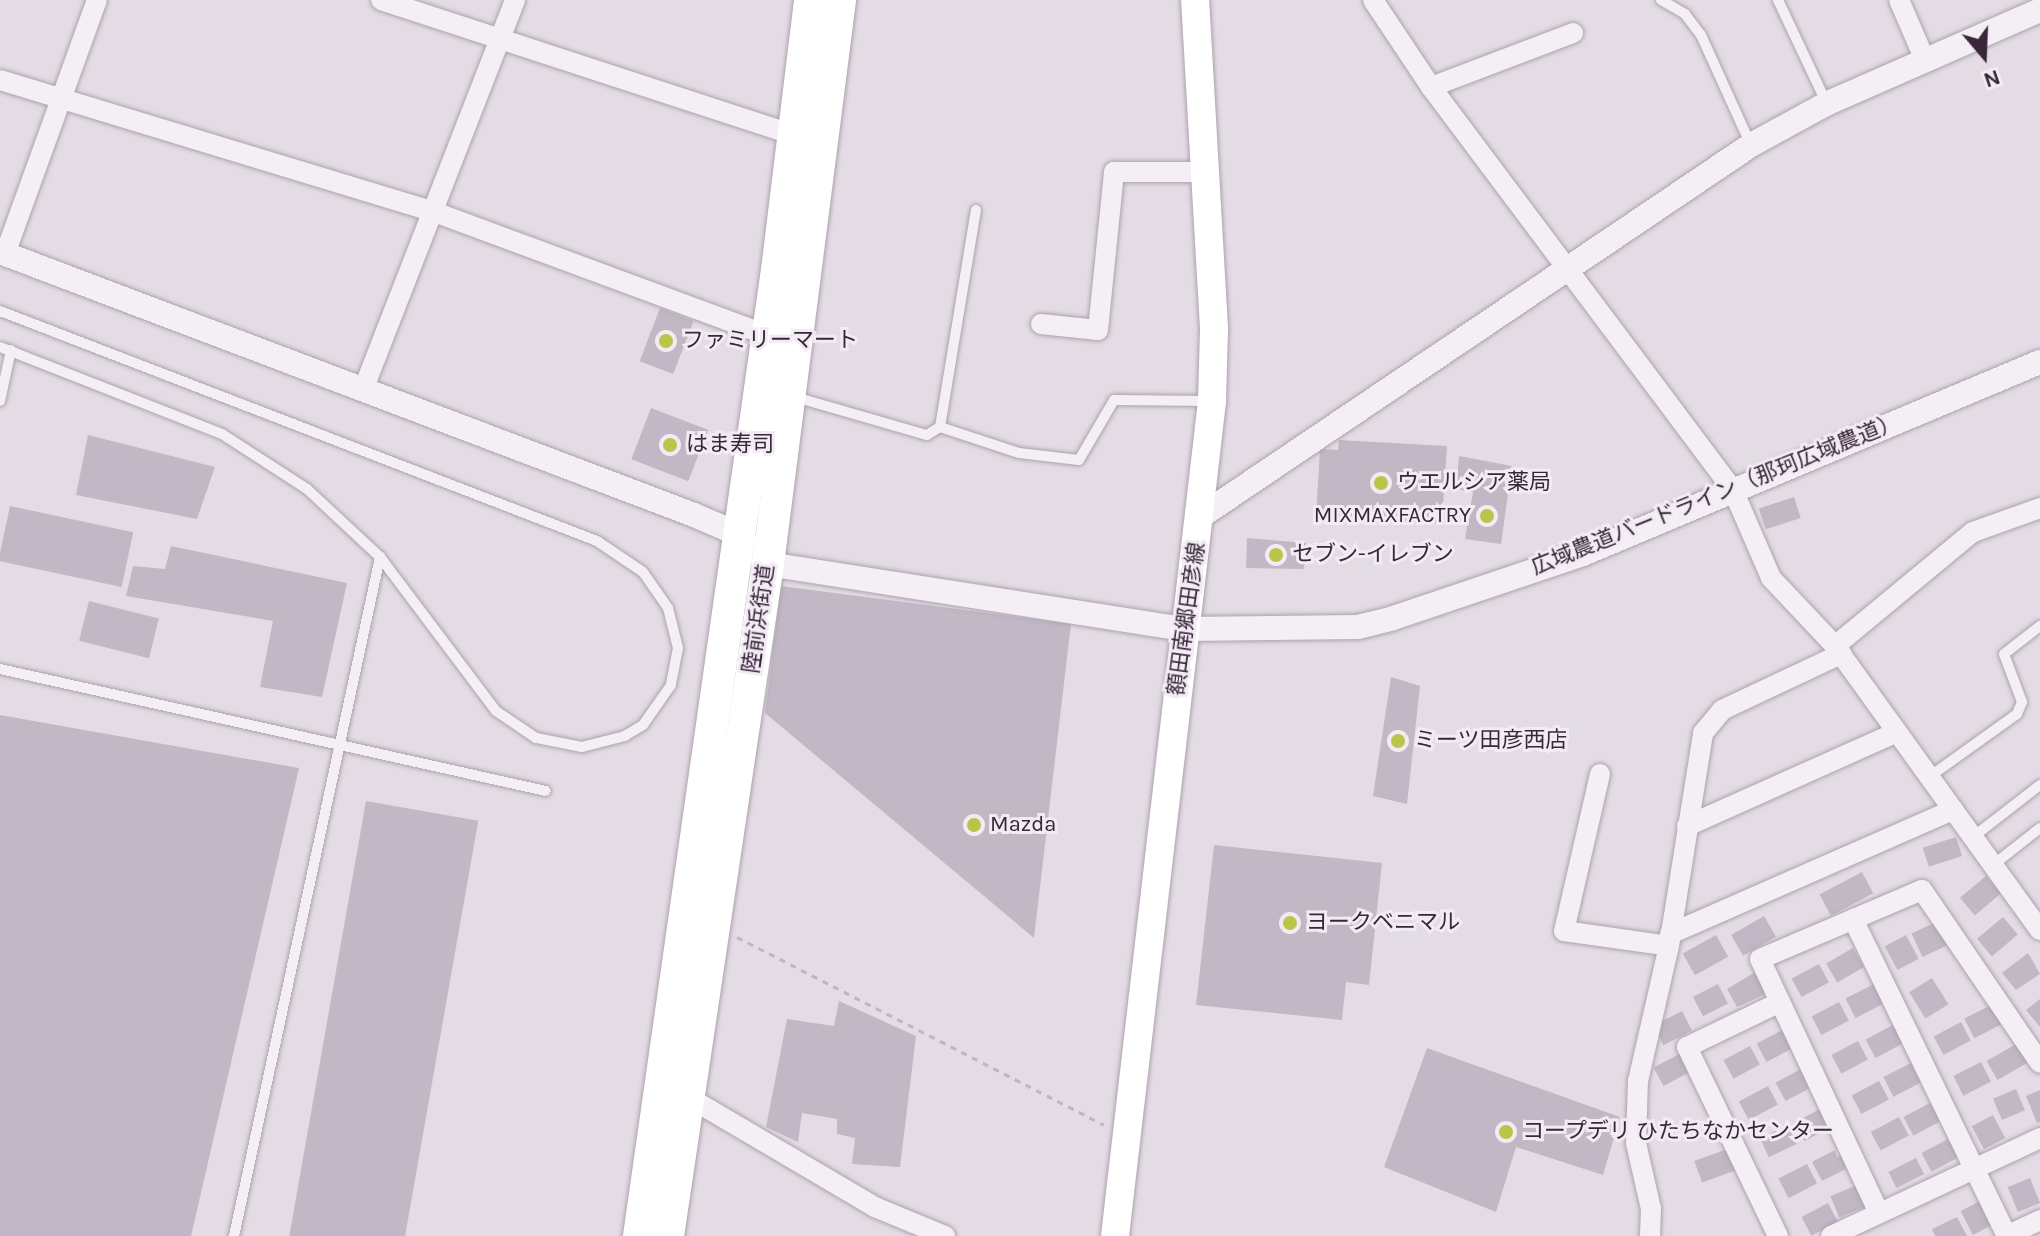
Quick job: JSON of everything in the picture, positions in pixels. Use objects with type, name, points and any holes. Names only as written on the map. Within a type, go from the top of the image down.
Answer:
[{"type":"highway","name":"陸前浜街道","points":[[668,1236],[790,396],[809,140],[810,0]]},
{"type":"highway","name":"陸前浜街道","points":[[639,1236],[736,533],[767,335],[840,0]]},
{"type":"main road","name":"額田南郷田彦線","points":[[1115,1236],[1123,1139],[1201,516],[1212,401],[1214,328],[1195,0]]},
{"type":"street","points":[[97,0],[3,253],[736,533],[768,564]]},
{"type":"street","points":[[381,0],[809,140]]},
{"type":"street","points":[[363,390],[515,0]]},
{"type":"street","points":[[1373,0],[1431,87],[1733,490],[1771,578],[1838,650],[2040,930]]},
{"type":"street","points":[[1899,0],[1925,60]]},
{"type":"street","points":[[1201,516],[1751,145],[1826,104],[2040,10]]},
{"type":"street","points":[[1431,87],[1573,33]]},
{"type":"street","points":[[0,80],[431,211],[767,335]]},
{"type":"street","points":[[1041,324],[1098,330],[1114,172],[1206,172]]},
{"type":"street","name":"広域農道バードライン（那珂広域農道）","points":[[768,564],[1185,629],[1358,627],[1583,554],[2040,362]]},
{"type":"street","points":[[1650,1236],[1651,1209],[1636,1143],[1638,1081],[1670,940],[1703,733],[1722,710],[1838,650],[1973,532],[2040,508]]},
{"type":"street","points":[[1687,826],[1897,732]]},
{"type":"street","points":[[1600,774],[1564,931],[1670,940],[1953,810]]},
{"type":"street","points":[[1879,1213],[1760,959],[1922,890],[2040,1063]]},
{"type":"street","points":[[1853,919],[2007,1236],[2040,1220]]},
{"type":"street","points":[[1778,1236],[1687,1047],[1780,1002]]},
{"type":"street","points":[[688,1097],[875,1207],[945,1236]]},
{"type":"street","points":[[1831,1236],[2040,1138]]},
{"type":"lane","points":[[1661,0],[1685,14],[1701,35],[1751,145]]},
{"type":"lane","points":[[1778,0],[1826,104]]},
{"type":"lane","points":[[790,396],[927,435],[940,427],[976,210]]},
{"type":"lane","points":[[0,311],[597,541],[643,572],[668,608],[678,648],[671,685],[643,725],[625,736],[582,747],[536,738],[496,711],[380,557],[307,489],[222,434],[5,348],[0,401]]},
{"type":"lane","points":[[940,427],[1019,453],[1079,460],[1114,400],[1212,401]]},
{"type":"lane","points":[[234,1236],[380,557]]},
{"type":"lane","points":[[1929,777],[2017,714],[2022,702],[2004,654],[2040,626]]},
{"type":"lane","points":[[0,669],[546,791]]},
{"type":"lane","points":[[1973,837],[2040,785]]},
{"type":"lane","points":[[1993,865],[2040,828]]},
{"type":"path","points":[[711,924],[1091,1115],[1123,1139]]},
{"type":"building","name":"ファミリーマート","points":[[660,308],[694,321],[673,374],[640,361]]},
{"type":"building","name":"はま寿司","points":[[651,408],[708,430],[688,481],[631,459]]},
{"type":"building","points":[[88,435],[215,467],[197,519],[76,495]]},
{"type":"building","name":"ウエルシア薬局","points":[[1339,440],[1447,446],[1442,523],[1316,516],[1320,449],[1338,450]]},
{"type":"building","name":"MIXMAXFACTRY","points":[[1459,456],[1512,466],[1501,544],[1465,539],[1473,492],[1456,489]]},
{"type":"building","points":[[1794,497],[1801,518],[1766,529],[1759,508]]},
{"type":"building","points":[[10,506],[133,532],[122,587],[0,561]]},
{"type":"building","name":"セブン-イレブン","points":[[1247,538],[1306,543],[1304,569],[1246,568]]},
{"type":"building","points":[[171,546],[347,583],[322,697],[260,687],[273,621],[126,596],[133,566],[165,569]]},
{"type":"building","name":"Mazda","points":[[781,586],[1071,624],[1034,938],[765,713]]},
{"type":"building","points":[[89,601],[159,618],[149,658],[79,641]]},
{"type":"building","name":"ミーツ田彦西店","points":[[1391,677],[1420,686],[1407,804],[1373,796]]},
{"type":"building","points":[[0,715],[299,768],[191,1236],[0,1236]]},
{"type":"building","points":[[366,801],[478,821],[405,1236],[289,1236]]},
{"type":"building","points":[[1956,837],[1962,856],[1929,867],[1923,848]]},
{"type":"building","name":"ヨークベニマル","points":[[1214,845],[1382,863],[1369,985],[1346,982],[1342,1020],[1196,1005]]},
{"type":"building","points":[[1862,872],[1873,893],[1831,916],[1820,895]]},
{"type":"building","points":[[1986,876],[2001,894],[1975,915],[1960,898]]},
{"type":"building","points":[[1764,916],[1776,937],[1743,956],[1731,935]]},
{"type":"building","points":[[2003,917],[2018,935],[1992,956],[1977,939]]},
{"type":"building","points":[[1936,922],[1947,946],[1923,957],[1912,933]]},
{"type":"building","points":[[1716,935],[1728,957],[1695,975],[1683,953]]},
{"type":"building","points":[[1906,935],[1919,959],[1897,970],[1885,946]]},
{"type":"building","points":[[1853,948],[1864,967],[1837,983],[1826,964]]},
{"type":"building","points":[[2028,953],[2040,974],[2016,990],[2002,973]]},
{"type":"building","points":[[1819,964],[1829,983],[1801,997],[1792,979]]},
{"type":"building","points":[[1757,971],[1768,993],[1737,1007],[1727,989]]},
{"type":"building","points":[[1932,978],[1948,1004],[1926,1019],[1909,992]]},
{"type":"building","points":[[1718,984],[1728,1004],[1703,1016],[1693,997]]},
{"type":"building","points":[[1874,984],[1884,1004],[1855,1018],[1845,999]]},
{"type":"building","points":[[2040,999],[2040,1027],[2026,1010]]},
{"type":"building","points":[[839,1001],[916,1036],[900,1167],[852,1164],[855,1138],[837,1134],[837,1119],[802,1113],[798,1142],[766,1127],[787,1019],[834,1026]]},
{"type":"building","points":[[1839,1002],[1849,1021],[1821,1035],[1812,1017]]},
{"type":"building","points":[[1991,1005],[2001,1025],[1974,1038],[1964,1019]]},
{"type":"building","points":[[1682,1011],[1692,1031],[1663,1045],[1653,1026]]},
{"type":"building","points":[[1961,1022],[1971,1041],[1943,1055],[1934,1037]]},
{"type":"building","points":[[1893,1025],[1903,1044],[1875,1058],[1866,1040]]},
{"type":"building","points":[[1784,1029],[1794,1048],[1766,1062],[1757,1044]]},
{"type":"building","points":[[1858,1041],[1868,1060],[1841,1074],[1832,1055]]},
{"type":"building","points":[[2016,1044],[2027,1063],[1998,1080],[1987,1061]]},
{"type":"building","points":[[1750,1046],[1760,1065],[1733,1079],[1724,1060]]},
{"type":"building","name":"コープデリ ひたちなかセンター","points":[[1427,1048],[1620,1117],[1603,1175],[1516,1147],[1496,1212],[1384,1167]]},
{"type":"building","points":[[1681,1053],[1691,1072],[1663,1086],[1654,1068]]},
{"type":"building","points":[[1981,1062],[1991,1082],[1963,1096],[1953,1076]]},
{"type":"building","points":[[1911,1063],[1921,1083],[1893,1097],[1883,1077]]},
{"type":"building","points":[[1803,1068],[1813,1087],[1785,1101],[1776,1083]]},
{"type":"building","points":[[1879,1081],[1889,1100],[1861,1114],[1852,1096]]},
{"type":"building","points":[[1768,1086],[1778,1105],[1749,1120],[1739,1101]]},
{"type":"building","points":[[2016,1089],[2025,1110],[2002,1120],[1993,1099]]},
{"type":"building","points":[[2040,1090],[2040,1122],[2037,1123],[2026,1096]]},
{"type":"building","points":[[1930,1103],[1940,1122],[1913,1136],[1904,1117]]},
{"type":"building","points":[[1822,1108],[1832,1127],[1804,1141],[1795,1123]]},
{"type":"building","points":[[1993,1115],[2005,1138],[1984,1149],[1972,1126]]},
{"type":"building","points":[[1899,1117],[1909,1136],[1881,1151],[1871,1132]]},
{"type":"building","points":[[1788,1125],[1797,1144],[1769,1157],[1760,1138]]},
{"type":"building","points":[[1948,1139],[1958,1158],[1931,1172],[1922,1153]]},
{"type":"building","points":[[1730,1148],[1738,1170],[1702,1183],[1694,1161]]},
{"type":"building","points":[[1835,1150],[1837,1157],[1844,1155],[1850,1167],[1822,1181],[1812,1162]]},
{"type":"building","points":[[1916,1158],[1924,1174],[1897,1188],[1888,1172]]},
{"type":"building","points":[[1807,1164],[1817,1184],[1788,1198],[1778,1179]]},
{"type":"building","points":[[2030,1178],[2040,1203],[2018,1212],[2008,1187]]},
{"type":"building","points":[[1857,1185],[1866,1206],[1839,1218],[1830,1196]]},
{"type":"building","points":[[1982,1200],[1994,1224],[1973,1235],[1961,1211]]},
{"type":"building","points":[[1828,1203],[1838,1222],[1811,1236],[1802,1217]]},
{"type":"building","points":[[1957,1217],[1967,1236],[1935,1236],[1932,1229]]},
{"type":"place","name":"ファミリーマート","points":[[666,341]]},
{"type":"place","name":"はま寿司","points":[[670,445]]},
{"type":"place","name":"ウエルシア薬局","points":[[1381,483]]},
{"type":"place","name":"MIXMAXFACTRY","points":[[1487,516]]},
{"type":"place","name":"セブン-イレブン","points":[[1276,555]]},
{"type":"place","name":"ミーツ田彦西店","points":[[1398,741]]},
{"type":"place","name":"Mazda","points":[[974,825]]},
{"type":"place","name":"ヨークベニマル","points":[[1290,923]]},
{"type":"place","name":"コープデリ ひたちなかセンター","points":[[1506,1132]]}]
